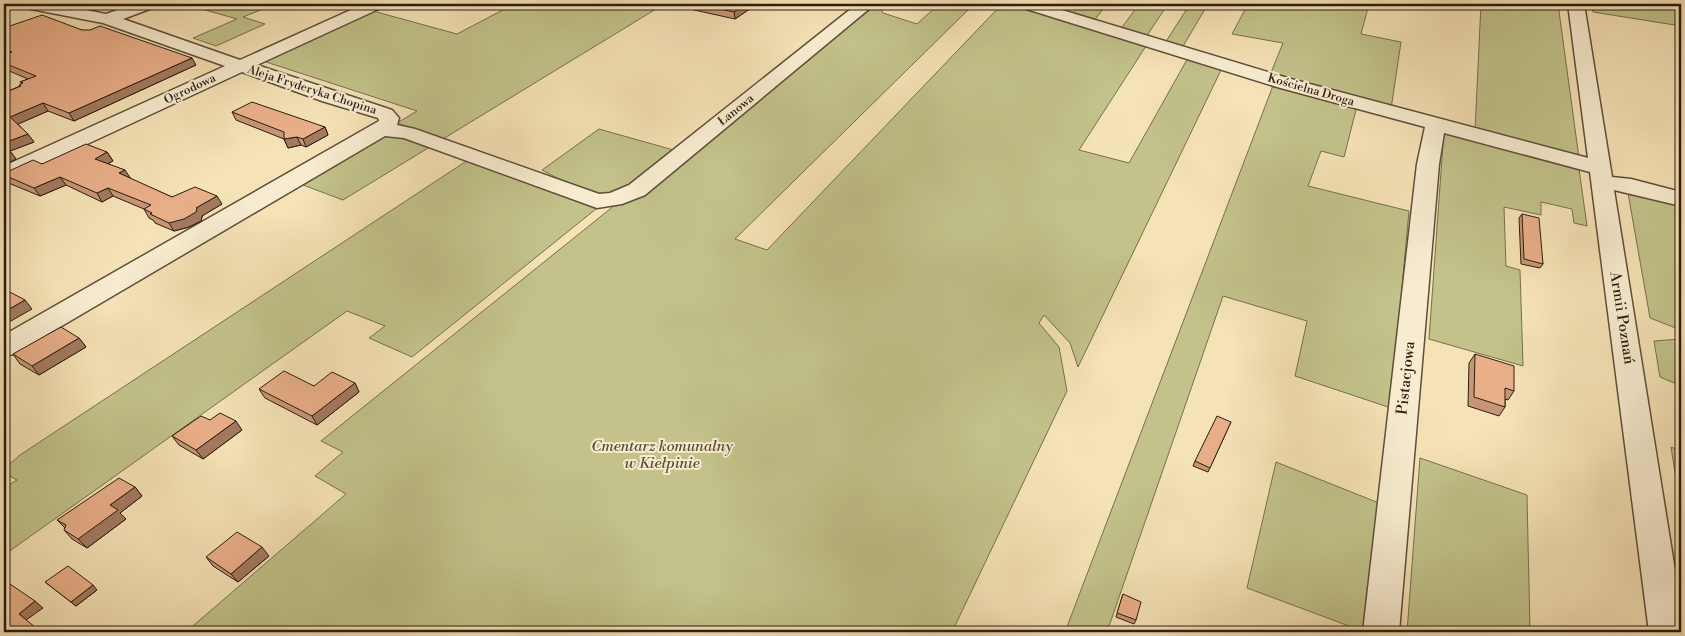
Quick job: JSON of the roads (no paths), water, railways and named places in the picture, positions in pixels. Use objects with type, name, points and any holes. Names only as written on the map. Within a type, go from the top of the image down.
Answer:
[{"type":"street","name":"Aleja Fryderyka Chopina","points":[[31,4],[107,19],[385,114],[389,118],[389,123],[382,129]]},
{"type":"street","points":[[107,19],[149,4]]},
{"type":"street","name":"Ogrodowa","points":[[4,174],[377,4]]},
{"type":"street","name":"Łanowa","points":[[597,201],[614,199],[637,190],[867,4]]},
{"type":"street","name":"Kościelna Droga","points":[[1026,4],[1284,83],[1436,124],[1631,186],[1681,199]]},
{"type":"street","name":"Armii Poznań","points":[[1576,4],[1667,632]]},
{"type":"street","name":"Pistacjowa","points":[[1381,632],[1428,164],[1436,124]]},
{"type":"street","name":"Aleja Fryderyka Chopina","points":[[382,129],[408,133],[597,201]]},
{"type":"street","points":[[4,347],[382,129]]},
{"type":"park label","name":"Cmentarz komunalny w Kiełpinie","points":[[662,454]]}]
